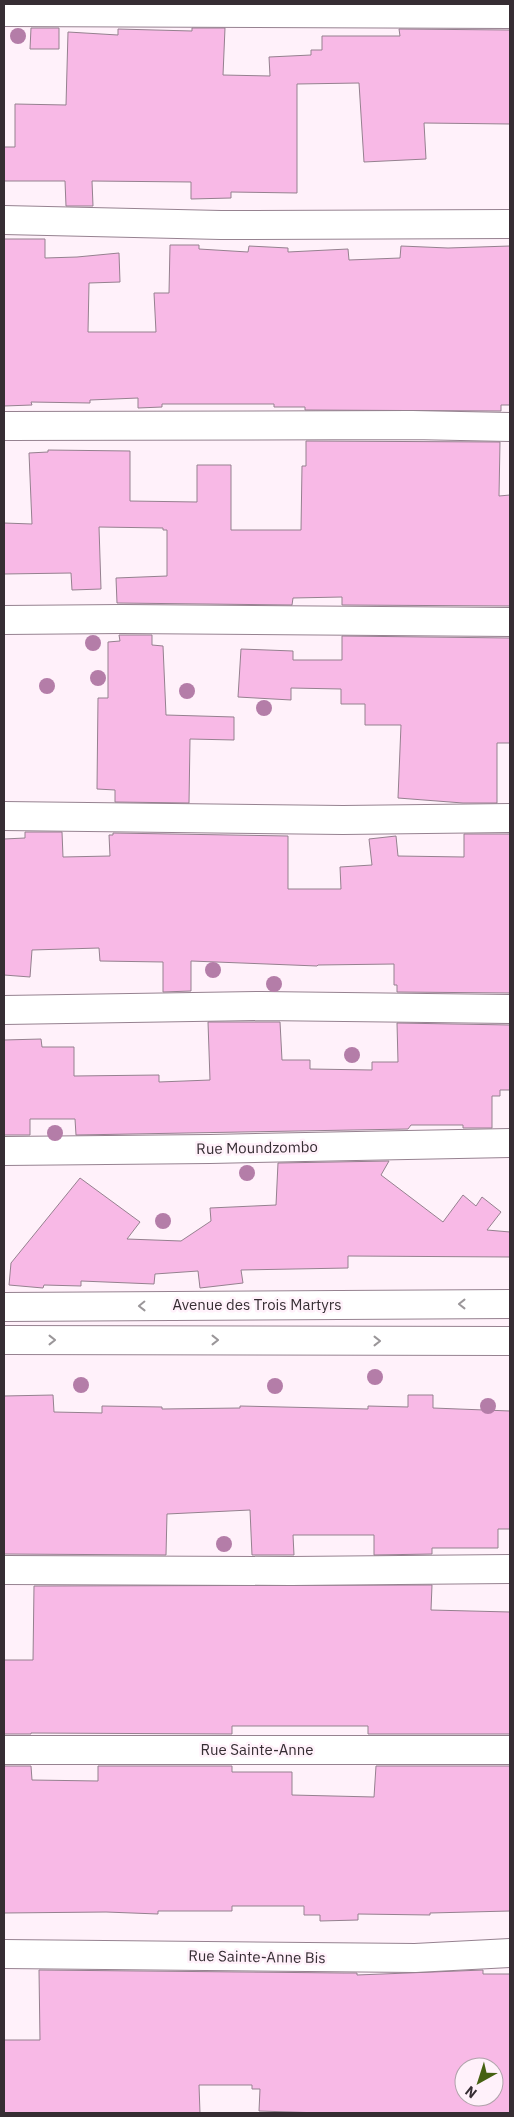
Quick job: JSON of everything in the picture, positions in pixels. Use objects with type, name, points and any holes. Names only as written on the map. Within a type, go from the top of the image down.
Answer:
[{"type":"street","points":[[4,12],[510,14]]},
{"type":"street","points":[[4,220],[221,225],[510,224]]},
{"type":"street","points":[[4,426],[412,425],[510,427]]},
{"type":"street","points":[[4,620],[510,622]]},
{"type":"street","points":[[4,816],[343,820],[510,818]]},
{"type":"street","points":[[4,1010],[262,1006],[510,1009]]},
{"type":"street","name":"Rue Moundzombo","points":[[4,1151],[510,1143]]},
{"type":"street","name":"Avenue des Trois Martyrs","points":[[4,1307],[510,1304]]},
{"type":"street","points":[[4,1340],[510,1341]]},
{"type":"street","points":[[4,1570],[510,1570]]},
{"type":"street","name":"Rue Sainte-Anne","points":[[4,1750],[510,1750]]},
{"type":"street","name":"Rue Sainte-Anne Bis","points":[[4,1954],[415,1958],[510,1953]]},
{"type":"building","points":[[31,28],[59,28],[59,49],[30,49]]},
{"type":"building","points":[[192,28],[225,28],[223,75],[270,76],[269,57],[311,55],[311,50],[322,50],[322,36],[400,36],[399,29],[510,30],[510,124],[424,123],[426,159],[364,162],[359,83],[297,84],[297,193],[231,192],[231,198],[191,199],[191,182],[92,181],[93,206],[66,206],[65,181],[4,181],[4,147],[15,147],[15,104],[66,105],[68,32],[118,35],[118,29],[192,31]]},
{"type":"building","points":[[4,239],[45,239],[45,258],[119,253],[120,282],[89,283],[88,332],[156,332],[154,293],[169,293],[170,245],[199,245],[199,249],[248,252],[249,246],[288,248],[288,252],[348,249],[349,260],[400,258],[401,246],[448,248],[510,246],[510,405],[501,405],[501,411],[305,410],[305,407],[274,407],[274,404],[162,404],[162,407],[138,408],[138,398],[90,400],[90,403],[31,402],[32,405],[4,406]]},
{"type":"building","points":[[306,441],[500,442],[499,496],[510,495],[510,606],[342,605],[342,597],[293,598],[292,605],[117,603],[116,578],[167,576],[167,530],[163,530],[163,528],[99,527],[101,589],[72,590],[71,573],[4,574],[4,523],[32,524],[29,453],[48,452],[48,450],[130,451],[130,501],[197,502],[197,465],[231,465],[231,530],[301,530],[302,466],[306,466]]},
{"type":"building","points":[[119,635],[152,635],[152,645],[163,646],[166,715],[234,717],[234,740],[190,739],[189,803],[115,802],[115,790],[97,789],[98,698],[108,698],[108,642],[120,641]]},
{"type":"building","points":[[342,636],[510,638],[510,743],[497,743],[497,803],[463,803],[398,798],[401,725],[365,725],[365,704],[341,704],[341,689],[291,688],[291,700],[238,697],[241,649],[293,651],[293,660],[342,660]]},
{"type":"building","points":[[25,832],[62,832],[63,857],[110,856],[109,835],[113,835],[113,833],[288,836],[288,889],[341,889],[340,867],[372,865],[369,839],[396,836],[398,856],[464,857],[464,834],[510,834],[510,993],[397,992],[397,985],[394,985],[394,964],[317,966],[191,961],[191,991],[163,992],[163,962],[100,961],[99,948],[32,950],[30,977],[4,975],[4,839],[25,838]]},
{"type":"building","points":[[208,1022],[280,1022],[282,1060],[310,1060],[310,1069],[372,1070],[372,1062],[398,1062],[397,1023],[510,1025],[510,1090],[500,1090],[500,1096],[492,1096],[492,1128],[463,1128],[463,1125],[411,1125],[408,1129],[76,1135],[75,1119],[30,1119],[30,1135],[4,1135],[4,1040],[41,1039],[42,1047],[74,1047],[74,1076],[159,1075],[159,1082],[210,1080]]},
{"type":"building","points":[[389,1161],[381,1175],[443,1222],[463,1195],[476,1206],[482,1197],[501,1212],[487,1230],[510,1232],[510,1257],[348,1256],[348,1268],[241,1270],[243,1283],[200,1288],[198,1271],[155,1274],[154,1284],[81,1281],[81,1286],[44,1285],[43,1288],[9,1285],[11,1263],[80,1178],[140,1222],[127,1239],[181,1241],[211,1221],[210,1208],[276,1205],[278,1163]]},
{"type":"building","points":[[53,1395],[54,1412],[102,1413],[102,1406],[162,1407],[162,1409],[240,1408],[240,1406],[368,1409],[368,1406],[408,1407],[408,1395],[433,1395],[433,1408],[510,1411],[510,1529],[498,1529],[498,1548],[432,1548],[432,1554],[374,1555],[374,1535],[293,1535],[294,1555],[252,1555],[250,1510],[167,1514],[166,1555],[4,1554],[4,1396]]},
{"type":"building","points":[[432,1585],[431,1610],[510,1612],[510,1734],[368,1734],[368,1726],[232,1726],[232,1734],[4,1734],[4,1660],[33,1660],[34,1586]]},
{"type":"building","points":[[4,1766],[31,1766],[32,1780],[98,1781],[98,1766],[232,1766],[232,1772],[292,1772],[292,1795],[374,1797],[376,1766],[510,1766],[510,1911],[430,1913],[430,1915],[358,1914],[358,1920],[320,1921],[320,1915],[304,1915],[304,1906],[232,1906],[232,1911],[158,1911],[158,1914],[106,1912],[4,1913]]},
{"type":"building","points":[[39,1970],[357,1973],[357,1975],[483,1970],[483,1974],[510,1974],[510,2113],[259,2111],[260,2089],[252,2089],[252,2085],[199,2085],[200,2113],[4,2113],[4,2040],[40,2040]]}]
